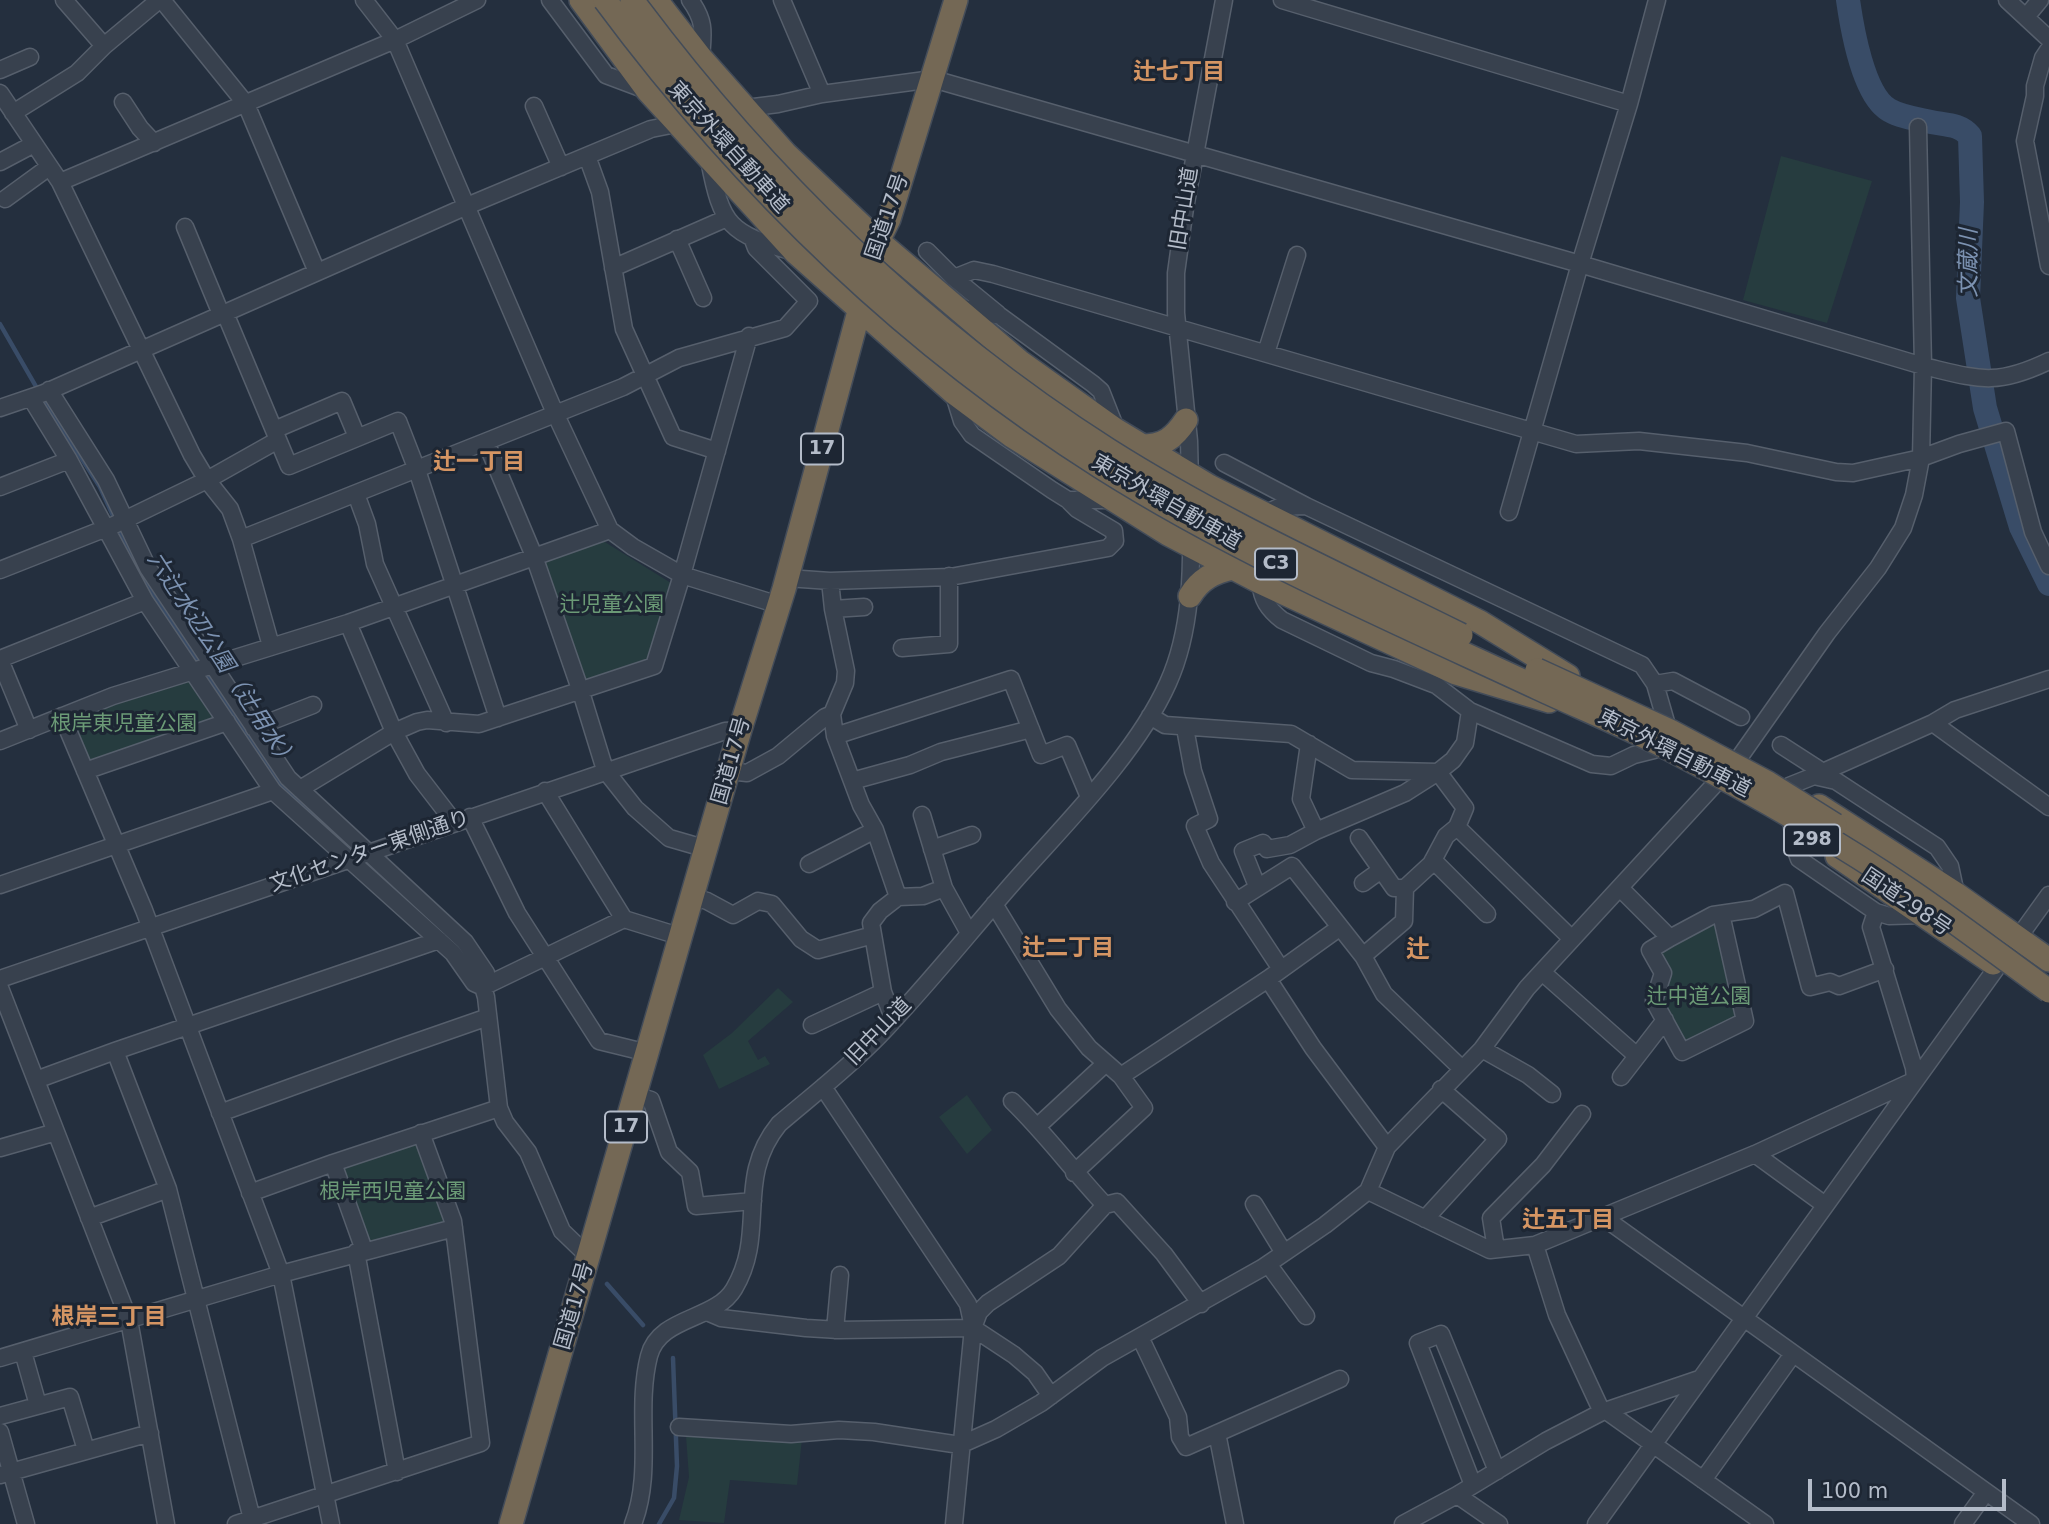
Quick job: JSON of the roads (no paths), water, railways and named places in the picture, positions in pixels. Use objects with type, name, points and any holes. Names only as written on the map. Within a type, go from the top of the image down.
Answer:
[{"type":"highway","points":[[581,0],[648,91],[676,124],[796,253],[953,392],[1012,436],[1110,500],[1191,547],[1259,582],[1456,673],[1559,704]]},
{"type":"highway","name":"東京外環自動車道","points":[[606,0],[643,50],[723,147],[822,249],[942,353],[1018,411],[1099,466],[1233,543],[1662,746],[1759,797],[1912,892],[2049,992]]},
{"type":"highway","name":"東京外環自動車道","points":[[632,0],[696,84],[738,132],[786,184],[887,282],[953,337],[1108,449],[1243,526],[1471,640],[1671,731],[1768,783],[1916,877],[2049,972]]},
{"type":"highway","points":[[656,0],[701,58],[786,154],[878,241],[1019,361],[1116,430],[1190,475],[1480,622],[1570,678]]},
{"type":"highway","name":"国道17号","points":[[511,1524],[740,730],[787,578],[878,241],[889,219],[956,0]]},
{"type":"highway","points":[[1141,446],[1155,446],[1167,442],[1186,420]]},
{"type":"highway","points":[[1190,596],[1194,588],[1211,575],[1233,568]]},
{"type":"highway","name":"国道298号","points":[[1469,629],[1666,722],[1789,786],[1956,894],[2049,960]]},
{"type":"highway","name":"国道298号","points":[[1460,657],[1654,750],[1793,826],[2049,1004]]},
{"type":"street","points":[[64,0],[104,46]]},
{"type":"street","points":[[13,113],[77,73],[104,46],[160,0],[246,104],[317,272]]},
{"type":"street","points":[[364,0],[395,40],[555,413],[610,530],[682,575],[779,605]]},
{"type":"street","points":[[60,182],[395,40],[477,0]]},
{"type":"street","points":[[550,0],[606,75],[648,91]]},
{"type":"street","points":[[690,0],[704,27],[701,58]]},
{"type":"street","points":[[782,0],[822,94]]},
{"type":"street","name":"旧中山道","points":[[633,1524],[642,1497],[643,1395],[650,1352],[657,1339],[666,1332],[707,1312],[732,1293],[744,1269],[752,1234],[755,1167],[769,1136],[894,1020],[1089,797],[1150,716],[1168,683],[1177,658],[1190,596],[1191,547],[1190,475],[1176,273],[1179,242],[1224,0]]},
{"type":"street","points":[[1282,0],[1629,104]]},
{"type":"street","points":[[1508,512],[1629,104],[1657,0]]},
{"type":"street","points":[[2007,0],[2049,39]]},
{"type":"street","points":[[2026,17],[2040,0]]},
{"type":"street","points":[[2049,49],[2043,58],[2035,86],[2025,141],[2049,267]]},
{"type":"street","points":[[0,70],[30,57]]},
{"type":"street","points":[[0,408],[39,394],[467,206],[651,129],[822,94],[933,79],[1580,264],[1923,366],[1976,379],[1996,379],[2027,372],[2049,361]]},
{"type":"street","points":[[0,93],[60,182],[173,419],[206,480],[230,509],[271,646]]},
{"type":"street","points":[[123,102],[140,128],[154,143]]},
{"type":"street","points":[[534,106],[561,167]]},
{"type":"street","points":[[679,1427],[791,1434],[839,1430],[874,1432],[960,1445],[996,1429],[1051,1396],[1102,1358],[1268,1264],[1325,1225],[1368,1191],[1387,1147],[1482,1049],[1542,972],[1739,758],[1827,633],[1878,568],[1903,528],[1914,495],[1921,458],[1923,366],[1919,127]]},
{"type":"street","points":[[0,162],[34,144]]},
{"type":"street","points":[[587,156],[600,192],[624,328],[645,376],[673,437],[717,451]]},
{"type":"street","points":[[708,157],[717,200],[727,218],[740,232],[753,240],[796,253]]},
{"type":"street","points":[[5,199],[49,167]]},
{"type":"street","points":[[613,268],[727,218]]},
{"type":"street","points":[[186,228],[289,466],[398,421],[417,470],[498,718]]},
{"type":"street","points":[[677,239],[703,298]]},
{"type":"street","points":[[241,539],[486,442],[645,376],[679,358],[785,328],[809,301],[756,248],[753,240]]},
{"type":"street","points":[[927,251],[954,278],[1000,316],[1101,391],[1116,430]]},
{"type":"street","points":[[1266,353],[1297,255]]},
{"type":"street","points":[[954,278],[974,270],[1576,444],[1639,441],[1747,453],[1836,472],[1853,473],[1921,458],[2006,431],[2034,532],[2049,566]]},
{"type":"street","points":[[953,306],[1000,316]]},
{"type":"street","points":[[300,789],[394,732],[417,722],[427,720],[479,724],[654,666],[750,336]]},
{"type":"street","points":[[787,578],[830,581],[948,576],[1108,548],[1115,541],[1114,531],[1077,509],[1068,500],[972,435],[962,421],[953,392]]},
{"type":"street","points":[[39,394],[69,460],[148,568],[203,668],[227,722],[273,792],[359,856],[465,942],[486,973],[485,986],[499,1108],[505,1122],[528,1152],[562,1231],[589,1256]]},
{"type":"street","points":[[39,394],[106,480],[117,524],[145,601],[254,728],[288,778],[453,953],[474,983],[485,986],[624,919]]},
{"type":"street","points":[[0,570],[117,524],[206,480],[276,435],[342,401],[358,437]]},
{"type":"street","points":[[486,442],[534,556],[605,770],[635,808],[669,838],[707,849]]},
{"type":"street","points":[[0,487],[69,460]]},
{"type":"street","points":[[1224,463],[1306,506],[1642,665],[1655,684],[1666,722]]},
{"type":"street","points":[[356,494],[367,524],[375,564],[446,723]]},
{"type":"street","points":[[1068,500],[1110,500]]},
{"type":"street","points":[[1265,514],[1279,508],[1306,506]]},
{"type":"street","points":[[0,741],[113,696],[348,623],[610,530]]},
{"type":"street","points":[[902,648],[949,644],[948,576]]},
{"type":"street","points":[[830,581],[846,671],[845,683],[832,714],[835,736],[861,806],[875,830],[898,897]]},
{"type":"street","points":[[1259,582],[1261,595],[1269,610],[1282,620],[1371,663],[1436,685],[1470,711],[1592,764],[1611,766],[1634,755],[1654,750]]},
{"type":"street","points":[[29,730],[0,659],[145,601]]},
{"type":"street","points":[[833,609],[864,607]]},
{"type":"street","points":[[348,623],[394,732],[417,774],[454,822]]},
{"type":"street","points":[[835,736],[1011,679],[1041,755],[1067,745],[1089,797]]},
{"type":"street","points":[[1789,786],[1824,776],[1955,710],[2049,679]]},
{"type":"street","points":[[1655,684],[1674,681],[1741,717]]},
{"type":"street","points":[[254,728],[313,705]]},
{"type":"street","points":[[1257,886],[1243,851],[1263,843],[1268,849],[1290,845],[1405,793],[1453,760],[1465,743],[1470,711]]},
{"type":"street","points":[[729,771],[747,773],[778,756],[832,714]]},
{"type":"street","points":[[62,716],[152,929],[281,1274],[331,1524]]},
{"type":"street","points":[[1150,716],[1165,725],[1185,728],[1291,734],[1352,770],[1438,772]]},
{"type":"street","points":[[85,771],[227,722]]},
{"type":"street","points":[[1933,723],[2049,807]]},
{"type":"street","points":[[1185,728],[1193,771],[1209,819],[1195,826],[1211,863],[1235,902],[1313,1048],[1387,1147]]},
{"type":"street","points":[[852,781],[910,765],[941,752],[1031,729]]},
{"type":"street","name":"文化センター東側通り","points":[[0,979],[152,929],[605,770],[725,731],[740,730]]},
{"type":"street","points":[[1309,744],[1301,799],[1316,831]]},
{"type":"street","points":[[1781,745],[1824,776],[1937,847],[1950,866],[1956,894]]},
{"type":"street","points":[[1363,956],[1404,921],[1405,888],[1433,860],[1446,836],[1457,828],[1465,808],[1438,772]]},
{"type":"street","points":[[545,791],[624,919],[682,937]]},
{"type":"street","points":[[0,885],[273,792]]},
{"type":"street","points":[[922,815],[944,888],[969,933]]},
{"type":"street","points":[[470,817],[517,913],[599,1041],[648,1054]]},
{"type":"street","points":[[1793,826],[1794,845],[1799,859],[1876,912],[1889,916],[1924,915]]},
{"type":"street","points":[[1457,828],[1572,939]]},
{"type":"street","points":[[809,864],[875,830]]},
{"type":"street","points":[[932,849],[972,835]]},
{"type":"street","points":[[1359,838],[1394,888],[1405,888]]},
{"type":"street","points":[[1433,860],[1487,914]]},
{"type":"street","points":[[1235,902],[1292,866],[1363,956],[1384,994],[1461,1068]]},
{"type":"street","points":[[1363,883],[1381,870]]},
{"type":"street","points":[[894,1020],[883,992],[871,923],[880,911],[898,897],[923,896],[944,888]]},
{"type":"street","points":[[1620,888],[1670,938]]},
{"type":"street","points":[[1721,914],[1745,1021],[1682,1052],[1654,1001],[1662,973],[1650,950],[1713,915],[1754,909],[1785,893],[1810,987],[1830,982],[1839,986],[1885,969]]},
{"type":"street","points":[[1596,1524],[2049,895]]},
{"type":"street","points":[[694,897],[733,915],[758,901],[772,904],[801,939],[818,950],[873,935]]},
{"type":"street","points":[[994,904],[1058,1009],[1089,1048],[1121,1076],[1144,1108],[1074,1173]]},
{"type":"street","points":[[1876,912],[1871,927],[1914,1068],[1915,1080]]},
{"type":"street","points":[[1121,1076],[1339,928]]},
{"type":"street","points":[[36,1080],[439,940]]},
{"type":"street","points":[[1542,972],[1637,1056]]},
{"type":"street","points":[[0,988],[129,1320],[166,1524]]},
{"type":"street","points":[[812,1025],[883,992]]},
{"type":"street","points":[[220,1114],[488,1017]]},
{"type":"street","points":[[1621,1077],[1665,1020]]},
{"type":"street","points":[[1482,1049],[1528,1074],[1552,1094]]},
{"type":"street","points":[[115,1051],[167,1189],[252,1518]]},
{"type":"street","points":[[1038,1126],[1106,1063]]},
{"type":"street","points":[[1368,1191],[1490,1250],[1535,1245],[1755,1154],[1915,1080]]},
{"type":"street","points":[[823,1087],[968,1304],[973,1328]]},
{"type":"street","points":[[1426,1219],[1498,1139],[1441,1089]]},
{"type":"street","points":[[635,1095],[651,1100],[669,1152],[690,1172],[696,1206],[753,1200]]},
{"type":"street","points":[[1012,1101],[1038,1126],[1074,1173],[1105,1205]]},
{"type":"street","points":[[250,1193],[499,1108]]},
{"type":"street","points":[[1496,1249],[1491,1218],[1543,1166],[1582,1114]]},
{"type":"street","points":[[0,1148],[56,1132]]},
{"type":"street","points":[[236,1524],[481,1443],[454,1228],[421,1133]]},
{"type":"street","points":[[1755,1154],[1825,1205]]},
{"type":"street","points":[[333,1163],[360,1251],[397,1472]]},
{"type":"street","points":[[89,1218],[167,1189]]},
{"type":"street","points":[[954,1524],[973,1328],[979,1312],[988,1303],[1059,1256],[1105,1205],[1117,1202],[1164,1254],[1201,1304]]},
{"type":"street","points":[[1254,1204],[1284,1253]]},
{"type":"street","points":[[1603,1217],[2031,1524]]},
{"type":"street","points":[[0,1358],[360,1251],[454,1228]]},
{"type":"street","points":[[1535,1245],[1556,1315],[1604,1411],[1765,1524]]},
{"type":"street","points":[[1268,1264],[1306,1316]]},
{"type":"street","points":[[835,1330],[840,1275]]},
{"type":"street","points":[[707,1312],[721,1318],[835,1330],[973,1328],[1014,1355],[1035,1373],[1051,1396]]},
{"type":"street","points":[[1473,1485],[1418,1343],[1441,1334],[1496,1471]]},
{"type":"street","points":[[1140,1337],[1178,1417],[1180,1437],[1186,1447],[1340,1379]]},
{"type":"street","points":[[23,1352],[38,1405]]},
{"type":"street","points":[[1703,1480],[1793,1354]]},
{"type":"street","points":[[1403,1524],[1546,1441],[1604,1411],[1699,1379]]},
{"type":"street","points":[[0,1416],[70,1396],[86,1450]]},
{"type":"street","points":[[0,1432],[6,1473],[26,1524]]},
{"type":"street","points":[[6,1473],[150,1433]]},
{"type":"street","points":[[1217,1433],[1236,1524]]},
{"type":"street","points":[[1963,1524],[1986,1492]]},
{"type":"street","points":[[1457,1495],[1499,1524]]},
{"type":"waterway","name":"文蔵川","points":[[1848,0],[1860,60],[1880,102],[1899,114],[1957,127],[1970,136],[1972,202],[1968,298],[1985,408],[2021,527],[2049,584]]},
{"type":"waterway","name":"六辻水辺公園（辻用水）","points":[[0,324],[38,390]]},
{"type":"waterway","name":"六辻水辺公園（辻用水）","points":[[42,397],[100,487],[140,575],[254,746],[281,785],[356,854]]},
{"type":"waterway","name":"六辻水辺公園（辻用水）","points":[[363,860],[462,951]]},
{"type":"waterway","name":"六辻水辺公園（辻用水）","points":[[607,1284],[643,1325]]},
{"type":"waterway","name":"六辻水辺公園（辻用水）","points":[[659,1524],[674,1498],[677,1466],[673,1358]]},
{"type":"district","name":"辻七丁目","points":[[1179,73]]},
{"type":"district","name":"辻一丁目","points":[[479,463]]},
{"type":"district","name":"辻二丁目","points":[[1068,949]]},
{"type":"district","name":"辻","points":[[1418,951]]},
{"type":"district","name":"辻五丁目","points":[[1568,1221]]},
{"type":"district","name":"根岸三丁目","points":[[109,1318]]},
{"type":"park label","name":"辻児童公園","points":[[612,606]]},
{"type":"park label","name":"根岸東児童公園","points":[[124,725]]},
{"type":"park label","name":"辻中道公園","points":[[1699,998]]},
{"type":"park label","name":"根岸西児童公園","points":[[393,1193]]}]
